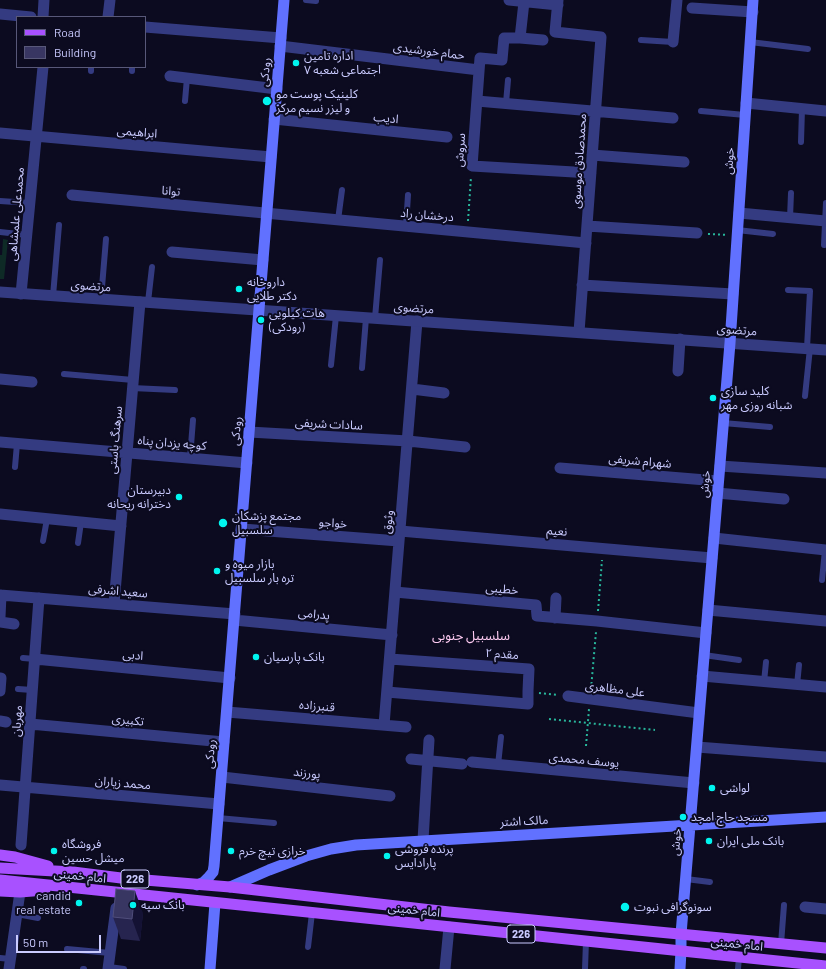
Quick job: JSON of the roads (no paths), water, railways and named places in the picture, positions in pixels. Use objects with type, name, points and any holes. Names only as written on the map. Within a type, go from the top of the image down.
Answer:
[{"type":"main road","name":"رودکی","points":[[197,885],[204,882],[213,872],[214,864],[284,0]]},
{"type":"main road","name":"خوش","points":[[680,969],[681,934],[730,343],[753,0]]},
{"type":"main road","name":"مالک اشتر","points":[[230,887],[306,856],[331,849],[356,845],[826,817]]},
{"type":"main road","points":[[0,855],[15,857],[73,872]]},
{"type":"main road","name":"امام خمینی","points":[[0,868],[73,872],[121,878],[230,887],[449,912],[826,948]]},
{"type":"main road","name":"امام خمینی","points":[[0,880],[826,966]]},
{"type":"main road","points":[[0,891],[20,892],[72,888]]},
{"type":"main road","points":[[210,969],[215,903]]},
{"type":"main road","points":[[481,930],[482,914]]},
{"type":"street","points":[[43,16],[44,0]]},
{"type":"street","points":[[108,16],[110,0]]},
{"type":"street","points":[[509,0],[558,3]]},
{"type":"street","points":[[673,42],[677,0]]},
{"type":"street","points":[[520,38],[524,2]]},
{"type":"street","name":"محمدصادق موسوی","points":[[558,3],[555,32],[601,37],[579,332]]},
{"type":"street","points":[[692,8],[753,12]]},
{"type":"street","points":[[0,14],[21,16]]},
{"type":"street","name":"حمام خورشیدی","points":[[146,26],[281,42],[480,70]]},
{"type":"street","points":[[480,70],[480,58],[502,60],[504,38],[543,40]]},
{"type":"street","name":"محمدعلی علمشاهی","points":[[21,294],[43,68]]},
{"type":"street","name":"سروش","points":[[480,70],[472,166],[591,173]]},
{"type":"street","points":[[170,76],[277,89]]},
{"type":"street","points":[[477,101],[673,118]]},
{"type":"street","points":[[746,103],[826,111]]},
{"type":"street","name":"ادیب","points":[[274,120],[447,137]]},
{"type":"street","name":"ابراهیمی","points":[[0,134],[271,157]]},
{"type":"street","points":[[592,155],[684,162]]},
{"type":"street","name":"توانا","points":[[72,195],[267,213]]},
{"type":"street","name":"درخشان راد","points":[[267,213],[586,243]]},
{"type":"street","points":[[739,213],[825,221]]},
{"type":"street","points":[[587,226],[697,233]]},
{"type":"street","points":[[172,252],[263,260]]},
{"type":"street","points":[[582,285],[733,294]]},
{"type":"street","name":"مرتضوی","points":[[0,292],[826,350]]},
{"type":"street","name":"سرهنگ باستی","points":[[114,604],[133,384],[144,302]]},
{"type":"street","name":"وثوق","points":[[384,725],[418,321]]},
{"type":"street","points":[[678,371],[680,339]]},
{"type":"street","points":[[0,379],[32,382]]},
{"type":"street","points":[[412,389],[444,393]]},
{"type":"street","name":"سادات شریفی","points":[[249,432],[408,441],[465,447]]},
{"type":"street","name":"کوچه یزدان پناه","points":[[0,442],[247,463]]},
{"type":"street","points":[[720,466],[826,473]]},
{"type":"street","name":"شهرام شریفی","points":[[560,468],[718,481]]},
{"type":"street","points":[[717,493],[784,499]]},
{"type":"street","points":[[0,514],[121,526]]},
{"type":"street","name":"خواجو","points":[[242,529],[400,536]]},
{"type":"street","name":"نعیم","points":[[400,536],[603,549],[712,558]]},
{"type":"street","points":[[714,538],[825,550]]},
{"type":"street","name":"خطیبی","points":[[395,592],[536,605],[537,616],[706,633]]},
{"type":"street","points":[[0,595],[0,617]]},
{"type":"street","name":"سعید اشرفی","points":[[0,595],[114,604],[234,617]]},
{"type":"street","name":"مهربان","points":[[21,845],[39,598]]},
{"type":"street","points":[[555,618],[556,598]]},
{"type":"street","points":[[708,610],[826,621]]},
{"type":"street","name":"پدرامی","points":[[234,617],[392,635]]},
{"type":"street","points":[[0,622],[14,624]]},
{"type":"street","name":"ادبی","points":[[35,659],[230,678]]},
{"type":"street","name":"مقدم ۲","points":[[387,692],[528,704],[529,668],[390,659]]},
{"type":"street","points":[[702,676],[826,687]]},
{"type":"street","points":[[0,678],[0,691]]},
{"type":"street","name":"علی مظاهری","points":[[568,696],[699,713]]},
{"type":"street","name":"قنبرزاده","points":[[227,712],[406,727]]},
{"type":"street","name":"تکبیری","points":[[30,724],[224,742]]},
{"type":"street","points":[[423,840],[429,740]]},
{"type":"street","points":[[696,747],[826,757]]},
{"type":"street","name":"یوسف محمدی","points":[[411,759],[498,764],[694,783]]},
{"type":"street","name":"پورزند","points":[[222,777],[390,796]]},
{"type":"street","name":"محمد زیاران","points":[[0,785],[219,804]]},
{"type":"street","points":[[7,962],[20,892]]},
{"type":"street","points":[[108,968],[118,893]]},
{"type":"street","points":[[805,907],[826,909]]},
{"type":"street","points":[[445,969],[449,927]]},
{"type":"lane","points":[[306,0],[316,1]]},
{"type":"lane","points":[[641,40],[673,42]]},
{"type":"lane","points":[[750,42],[808,49]]},
{"type":"lane","points":[[185,101],[187,78]]},
{"type":"lane","points":[[506,103],[508,80]]},
{"type":"lane","points":[[801,142],[802,109]]},
{"type":"lane","points":[[701,111],[745,114]]},
{"type":"lane","points":[[338,220],[342,190]]},
{"type":"lane","points":[[790,218],[791,193]]},
{"type":"lane","points":[[406,226],[408,195]]},
{"type":"lane","points":[[0,201],[30,203]]},
{"type":"lane","points":[[824,245],[826,203]]},
{"type":"lane","points":[[53,296],[59,225]]},
{"type":"lane","points":[[0,232],[27,235]]},
{"type":"lane","points":[[737,233],[773,234]]},
{"type":"lane","points":[[101,299],[106,238]]},
{"type":"lane","points":[[362,368],[380,260]]},
{"type":"lane","points":[[144,302],[152,267]]},
{"type":"lane","points":[[788,290],[810,291],[805,396]]},
{"type":"lane","points":[[331,365],[336,316]]},
{"type":"lane","points":[[64,374],[175,390]]},
{"type":"lane","points":[[190,458],[194,420]]},
{"type":"lane","points":[[723,423],[770,427]]},
{"type":"lane","points":[[15,467],[17,444]]},
{"type":"lane","points":[[43,541],[47,518]]},
{"type":"lane","points":[[78,543],[81,522]]},
{"type":"lane","points":[[822,580],[825,550]]},
{"type":"lane","points":[[704,655],[740,660]]},
{"type":"lane","points":[[23,658],[35,659]]},
{"type":"lane","points":[[764,682],[766,662]]},
{"type":"lane","points":[[797,684],[799,665]]},
{"type":"lane","points":[[18,689],[32,690]]},
{"type":"lane","points":[[498,764],[501,737]]},
{"type":"lane","points":[[218,818],[274,823]]},
{"type":"lane","points":[[686,879],[710,882]]},
{"type":"lane","points":[[781,944],[784,905]]},
{"type":"lane","points":[[308,947],[312,913]]},
{"type":"lane","points":[[17,914],[38,918]]},
{"type":"lane","points":[[584,969],[586,941]]},
{"type":"lane","points":[[67,949],[110,952]]},
{"type":"lane","points":[[738,969],[739,957]]},
{"type":"lane","points":[[108,968],[124,969]]},
{"type":"place","name":"اداره تامین اجتماعی شعبه ۷","points":[[296,63]]},
{"type":"place","name":"کلینیک پوست مو و لیزر نسیم مرکز","points":[[267,101]]},
{"type":"place","name":"داروخانه دکتر طلایی","points":[[239,289]]},
{"type":"place","name":"هات کیلویی (رودکی)","points":[[261,320]]},
{"type":"place","name":"کلید سازی شبانه روزی مهر","points":[[713,398]]},
{"type":"place","name":"دبیرستان دخترانه ریحانه","points":[[179,497]]},
{"type":"place","name":"مجتمع پزشکان سلسبیل","points":[[223,523]]},
{"type":"place","name":"بازار میوه و تره بار سلسبیل","points":[[217,571]]},
{"type":"place","name":"بانک پارسیان","points":[[256,657]]},
{"type":"place","name":"لواشی","points":[[712,788]]},
{"type":"place","name":"مسجد حاج امجد","points":[[683,817]]},
{"type":"place","name":"بانک ملی ایران","points":[[709,841]]},
{"type":"place","name":"فروشگاه میشل حسین","points":[[54,851]]},
{"type":"place","name":"خرازی تیچ خرم","points":[[231,851]]},
{"type":"place","name":"پرنده فروشی پارادایس","points":[[387,856]]},
{"type":"place","name":"candid real estate","points":[[79,903]]},
{"type":"place","name":"بانک سپه","points":[[133,905]]},
{"type":"place","name":"سونوگرافی نبوت","points":[[625,907]]},
{"type":"district","name":"سلسبیل جنوبی","points":[[471,636]]}]
